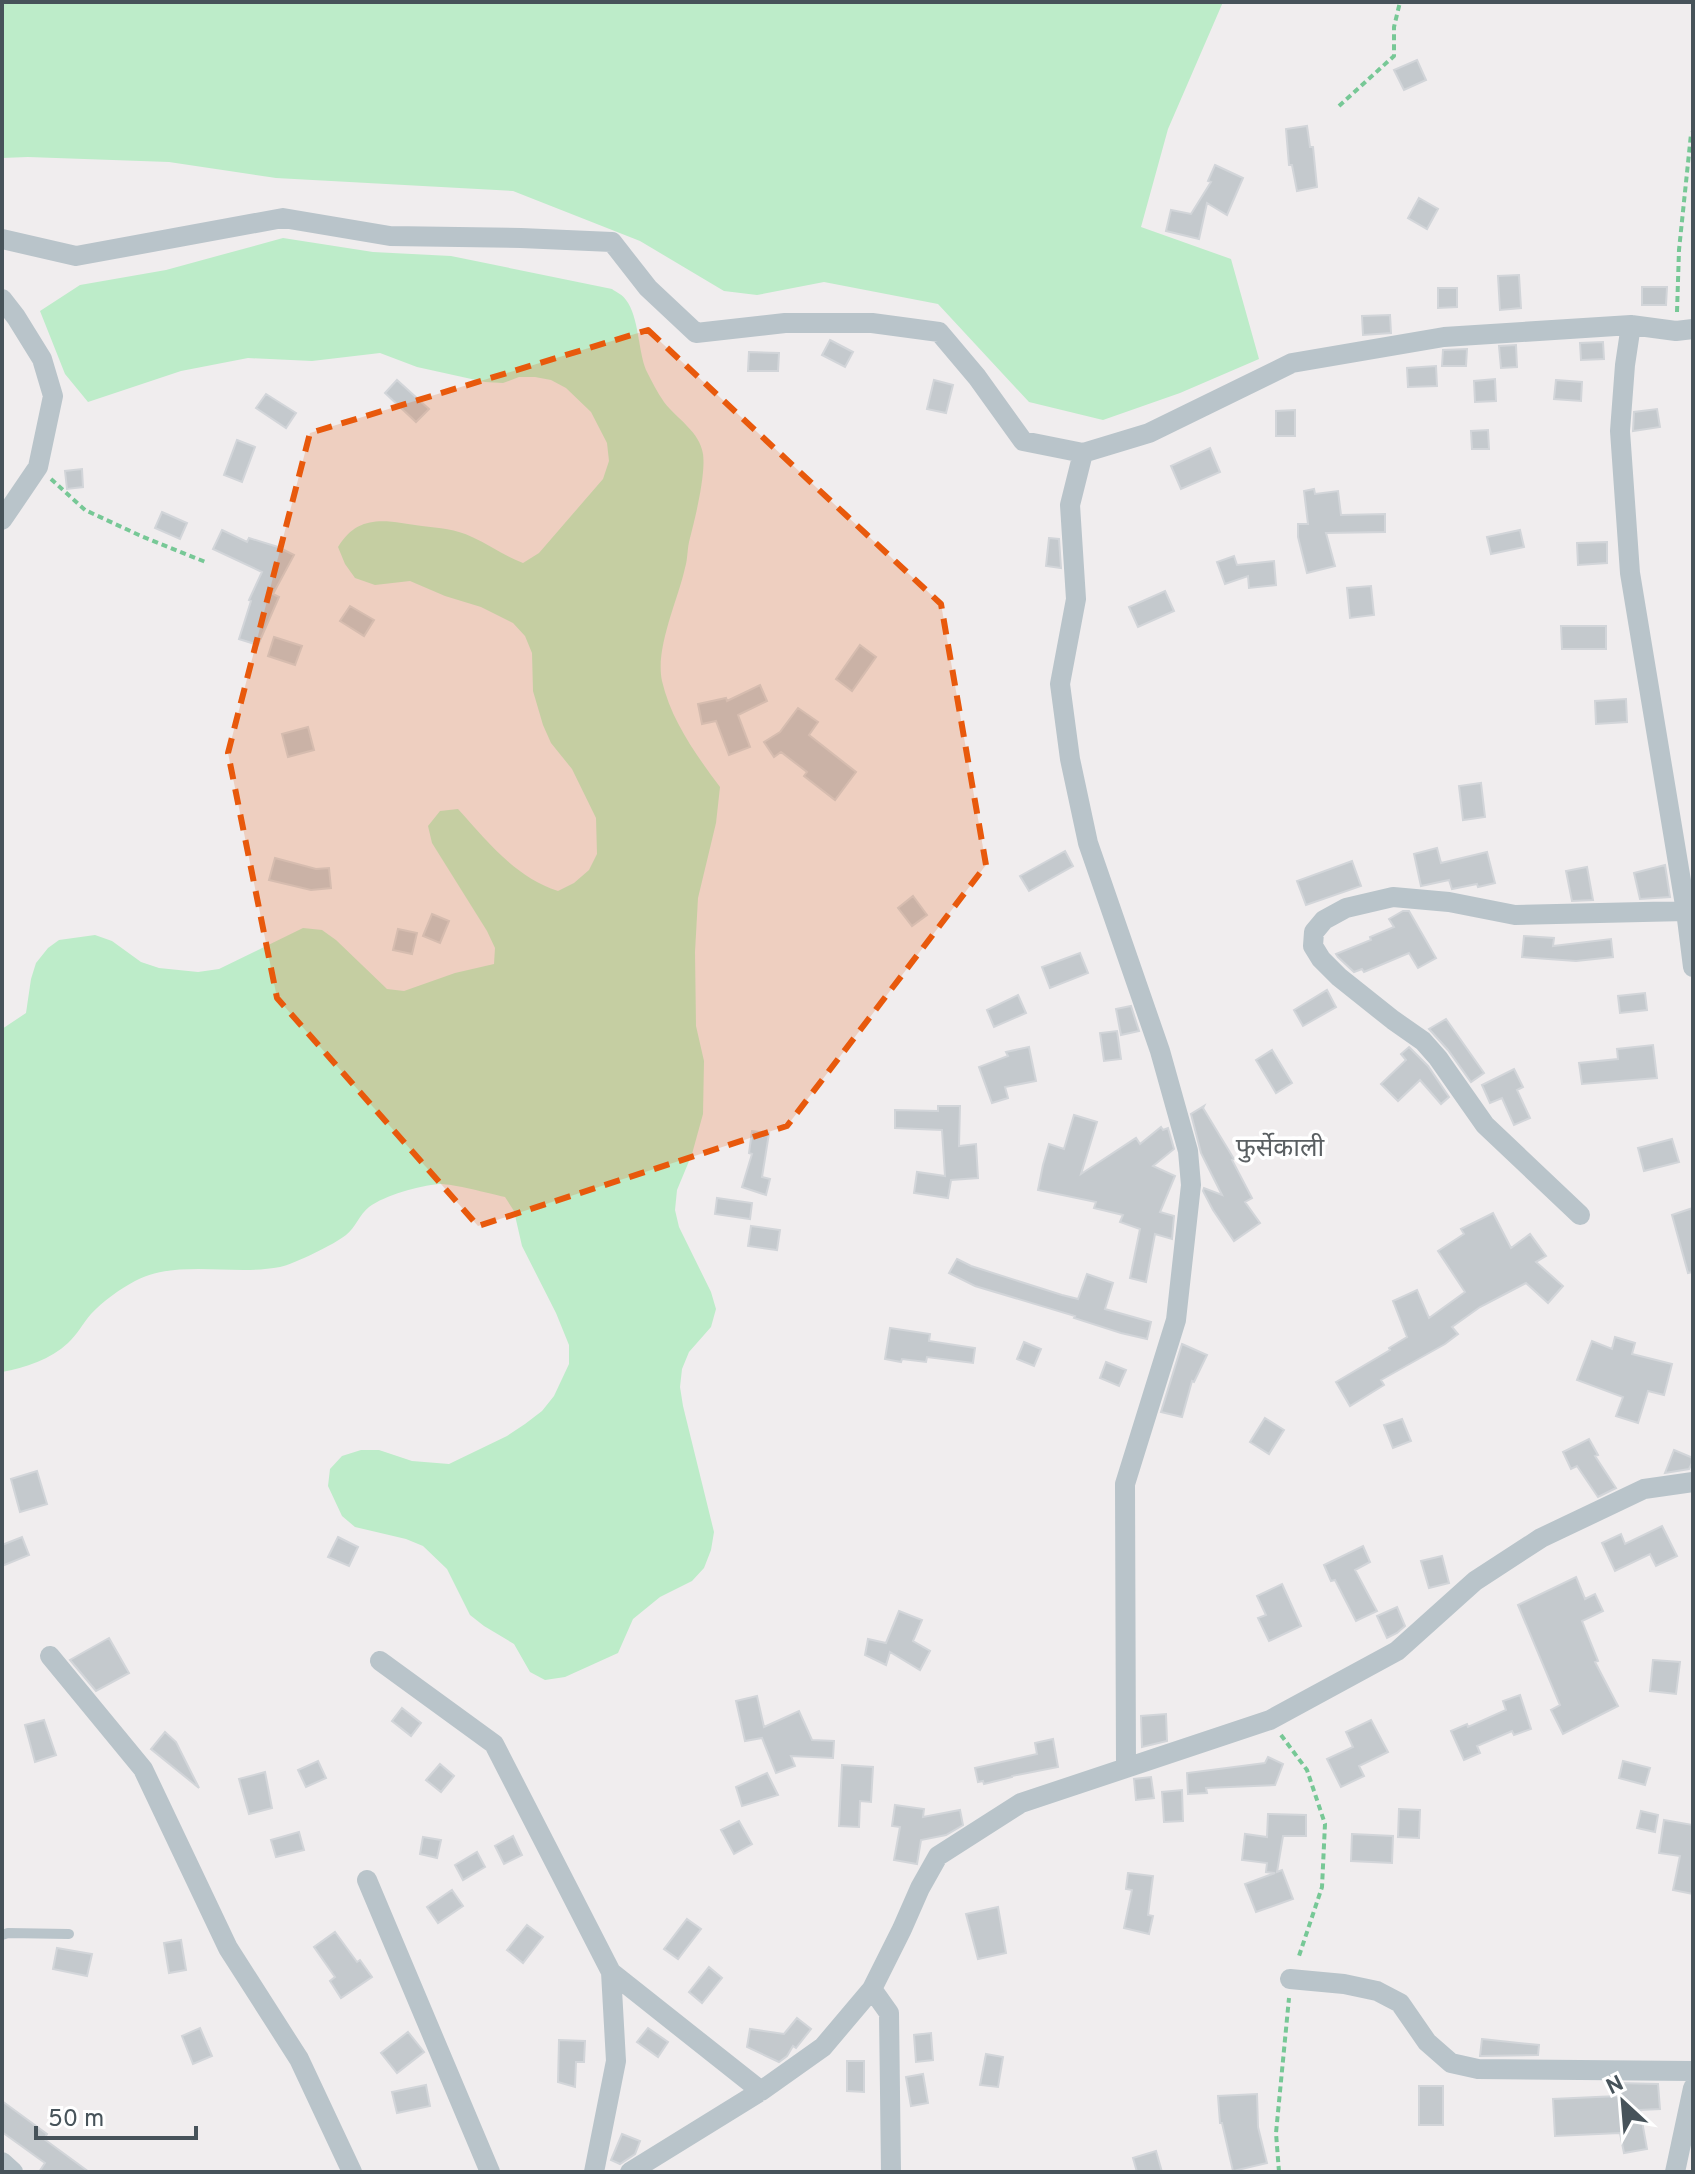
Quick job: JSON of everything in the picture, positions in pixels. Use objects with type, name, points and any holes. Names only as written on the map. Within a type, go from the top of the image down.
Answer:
[{"type":"street","points":[[2,239],[76,256],[283,218],[390,236],[612,242],[648,288],[696,333],[785,323],[872,323],[939,332],[977,377],[1023,441],[1083,453],[1149,433],[1292,363],[1444,337],[1631,325],[1685,330]]},
{"type":"street","points":[[2,299],[42,359],[53,396],[38,467],[2,520]]},
{"type":"street","points":[[1631,325],[1620,431],[1630,573],[1693,967]]},
{"type":"street","points":[[1083,453],[1070,505],[1076,599],[1060,684],[1070,759],[1088,843],[1172,1092],[1188,1151],[1191,1185],[1176,1320],[1125,1484],[1126,1767]]},
{"type":"street","points":[[1580,1215],[1485,1125],[1423,1041],[1360,995],[1321,959],[1313,946],[1314,932],[1324,920],[1346,908],[1393,897],[1449,902],[1515,915],[1686,911]]},
{"type":"street","points":[[630,2172],[761,2091],[823,2047],[872,1989],[938,1856],[1021,1803],[1270,1720],[1397,1651],[1475,1581],[1541,1538],[1644,1489],[1693,1482]]},
{"type":"street","points":[[50,1656],[143,1769],[228,1948],[299,2059],[352,2172]]},
{"type":"street","points":[[380,1661],[494,1744],[611,1972],[616,2061],[594,2172]]},
{"type":"street","points":[[367,1880],[490,2172]]},
{"type":"street","points":[[611,1972],[761,2091]]},
{"type":"street","points":[[1290,1979],[1344,1984],[1377,1991],[1400,2003],[1427,2042],[1451,2063],[1478,2069],[1693,2071]]},
{"type":"street","points":[[872,1989],[889,2013],[891,2172]]},
{"type":"street","points":[[1675,2172],[1693,2088]]},
{"type":"street","points":[[2,2162],[13,2172]]},
{"type":"lane","points":[[2,1935],[69,1934]]},
{"type":"path","points":[[1339,106],[1394,56],[1394,27],[1400,2]]},
{"type":"path","points":[[1685,330],[1679,250],[1693,132]]},
{"type":"path","points":[[38,467],[85,510],[208,563]]},
{"type":"path","points":[[1270,1720],[1307,1770],[1325,1824],[1322,1887],[1290,1979],[1276,2133],[1279,2172]]},
{"type":"highlighted area","points":[[648,330],[941,604],[986,865],[787,1126],[478,1226],[277,998],[228,753],[310,433]]},
{"type":"green space","points":[[2,2],[1223,2],[1168,129],[1141,227],[1231,259],[1259,359],[1180,393],[1103,420],[1029,402],[938,304],[824,282],[757,295],[724,291],[640,241],[513,191],[276,178],[169,162],[2,158]]},
{"type":"green space","points":[[283,238],[373,252],[451,256],[612,289],[630,307],[643,362],[654,386],[664,402],[693,432],[703,454],[700,496],[686,564],[664,639],[661,668],[666,695],[678,723],[720,787],[716,823],[698,898],[695,952],[696,1026],[704,1061],[703,1114],[692,1154],[677,1190],[675,1210],[679,1227],[711,1292],[716,1309],[711,1327],[689,1352],[682,1369],[680,1387],[714,1532],[704,1568],[692,1581],[660,1597],[633,1619],[618,1653],[565,1677],[545,1680],[530,1672],[514,1644],[470,1615],[447,1569],[423,1546],[355,1527],[342,1516],[328,1486],[330,1469],[342,1456],[361,1450],[379,1450],[412,1461],[449,1464],[507,1436],[542,1411],[554,1396],[569,1364],[569,1345],[522,1246],[514,1211],[505,1197],[446,1184],[422,1187],[376,1203],[341,1239],[280,1267],[187,1269],[151,1274],[106,1300],[71,1340],[54,1354],[2,1372],[2,1029],[26,1013],[36,963],[48,948],[59,940],[95,935],[112,941],[141,962],[159,968],[198,972],[219,969],[303,928],[322,930],[387,989],[404,991],[455,973],[494,964],[495,948],[487,931],[432,843],[428,826],[440,811],[458,809],[515,868],[558,891],[589,870],[597,854],[596,818],[572,769],[551,743],[543,725],[533,691],[532,653],[525,636],[513,623],[481,607],[410,581],[375,585],[355,578],[338,547],[355,528],[386,521],[460,532],[523,563],[539,553],[603,479],[609,461],[607,443],[591,412],[566,388],[551,380],[535,377],[519,377],[503,383],[485,382],[417,367],[380,353],[312,361],[248,358],[181,371],[88,402],[65,374],[40,311],[80,285],[166,270]]},
{"type":"building","points":[[1417,60],[1426,80],[1404,90],[1394,70]]},
{"type":"building","points":[[1307,126],[1310,147],[1313,147],[1317,187],[1297,191],[1292,165],[1289,165],[1286,129]]},
{"type":"building","points":[[1215,165],[1243,178],[1227,215],[1207,203],[1199,239],[1166,231],[1171,210],[1191,214],[1211,182],[1208,181]]},
{"type":"building","points":[[1419,198],[1438,209],[1427,229],[1408,218]]},
{"type":"building","points":[[1519,275],[1521,308],[1500,310],[1498,276]]},
{"type":"building","points":[[1642,287],[1667,287],[1666,305],[1642,305]]},
{"type":"building","points":[[1438,288],[1457,288],[1457,307],[1438,308]]},
{"type":"building","points":[[1390,315],[1391,333],[1363,335],[1362,316]]},
{"type":"building","points":[[830,340],[853,352],[845,367],[822,355]]},
{"type":"building","points":[[1603,342],[1604,359],[1581,360],[1580,343]]},
{"type":"building","points":[[1516,345],[1517,367],[1501,368],[1499,346]]},
{"type":"building","points":[[1467,349],[1466,366],[1442,366],[1443,350]]},
{"type":"building","points":[[749,352],[779,353],[778,371],[748,371]]},
{"type":"building","points":[[1436,366],[1437,386],[1408,387],[1407,368]]},
{"type":"building","points":[[1495,379],[1496,401],[1475,402],[1474,381]]},
{"type":"building","points":[[397,380],[429,409],[416,422],[385,393]]},
{"type":"building","points":[[934,380],[953,385],[946,413],[927,409]]},
{"type":"building","points":[[1556,380],[1582,382],[1581,401],[1554,399]]},
{"type":"building","points":[[266,394],[296,413],[286,428],[256,408]]},
{"type":"building","points":[[1657,409],[1660,427],[1633,431],[1634,412]]},
{"type":"building","points":[[1295,410],[1295,436],[1276,436],[1276,411]]},
{"type":"building","points":[[1488,430],[1489,449],[1472,449],[1471,431]]},
{"type":"building","points":[[237,440],[255,447],[242,482],[224,475]]},
{"type":"building","points":[[1210,448],[1220,472],[1181,489],[1171,466]]},
{"type":"building","points":[[82,469],[83,487],[67,489],[65,471]]},
{"type":"building","points":[[1314,489],[1315,494],[1338,491],[1341,515],[1385,514],[1385,532],[1326,533],[1335,566],[1307,573],[1298,524],[1308,524],[1304,491]]},
{"type":"building","points":[[162,512],[187,523],[180,539],[155,528]]},
{"type":"building","points":[[222,530],[247,542],[249,538],[294,555],[273,594],[279,597],[258,645],[239,639],[249,600],[262,572],[213,549]]},
{"type":"building","points":[[1520,530],[1524,547],[1491,554],[1487,537]]},
{"type":"building","points":[[1049,538],[1059,539],[1061,568],[1046,566]]},
{"type":"building","points":[[1607,542],[1607,563],[1578,565],[1577,543]]},
{"type":"building","points":[[1234,556],[1237,565],[1274,561],[1276,585],[1249,588],[1248,576],[1225,584],[1217,562]]},
{"type":"building","points":[[1371,586],[1374,615],[1350,618],[1347,588]]},
{"type":"building","points":[[1165,591],[1174,611],[1138,627],[1129,607]]},
{"type":"building","points":[[350,606],[374,620],[364,636],[340,621]]},
{"type":"building","points":[[1561,626],[1606,626],[1606,649],[1562,649]]},
{"type":"building","points":[[274,637],[302,646],[295,665],[268,656]]},
{"type":"building","points":[[860,645],[876,657],[852,691],[836,679]]},
{"type":"building","points":[[760,685],[767,701],[738,715],[750,747],[729,755],[716,721],[702,724],[698,704],[726,698],[727,701]]},
{"type":"building","points":[[1626,699],[1627,722],[1596,724],[1595,701]]},
{"type":"building","points":[[798,708],[818,722],[809,735],[856,772],[835,800],[804,776],[807,772],[781,752],[774,757],[764,742],[780,732]]},
{"type":"building","points":[[308,727],[314,750],[288,757],[282,734]]},
{"type":"building","points":[[1481,783],[1485,817],[1463,820],[1459,786]]},
{"type":"building","points":[[1437,848],[1441,863],[1487,852],[1495,883],[1452,889],[1449,880],[1421,886],[1414,854]]},
{"type":"building","points":[[1065,851],[1073,866],[1029,891],[1020,876]]},
{"type":"building","points":[[275,858],[316,869],[329,868],[331,888],[311,890],[269,880]]},
{"type":"building","points":[[1352,861],[1361,886],[1306,905],[1297,881]]},
{"type":"building","points":[[1665,865],[1670,897],[1640,899],[1634,873]]},
{"type":"building","points":[[1587,867],[1593,900],[1572,901],[1566,871]]},
{"type":"building","points":[[913,896],[927,915],[912,926],[898,908]]},
{"type":"building","points":[[1409,911],[1436,958],[1418,968],[1409,953],[1364,972],[1362,969],[1354,972],[1338,957],[1336,954],[1394,927],[1389,919]]},
{"type":"building","points":[[432,914],[449,921],[440,943],[423,936]]},
{"type":"building","points":[[398,929],[417,933],[412,954],[393,950]]},
{"type":"building","points":[[1524,936],[1554,938],[1553,946],[1611,939],[1613,957],[1576,961],[1522,957]]},
{"type":"building","points":[[1080,953],[1088,973],[1050,988],[1042,967]]},
{"type":"building","points":[[1327,990],[1336,1007],[1303,1026],[1294,1010]]},
{"type":"building","points":[[1645,993],[1647,1010],[1620,1013],[1618,996]]},
{"type":"building","points":[[1018,995],[1026,1013],[994,1027],[987,1010]]},
{"type":"building","points":[[1131,1006],[1139,1031],[1121,1035],[1116,1009]]},
{"type":"building","points":[[1446,1019],[1484,1073],[1471,1082],[1429,1029]]},
{"type":"building","points":[[1117,1031],[1121,1059],[1104,1061],[1100,1033]]},
{"type":"building","points":[[1653,1045],[1657,1078],[1582,1084],[1579,1063],[1618,1059],[1617,1049]]},
{"type":"building","points":[[1029,1047],[1036,1081],[1005,1087],[1008,1098],[992,1103],[979,1067],[1008,1056],[1006,1052]]},
{"type":"building","points":[[1409,1047],[1428,1066],[1449,1097],[1441,1104],[1420,1080],[1398,1101],[1381,1084],[1406,1060],[1401,1054]]},
{"type":"building","points":[[1272,1050],[1292,1083],[1276,1093],[1256,1060]]},
{"type":"building","points":[[1514,1069],[1523,1087],[1517,1090],[1530,1118],[1514,1125],[1502,1098],[1490,1103],[1482,1085]]},
{"type":"building","points":[[938,1106],[960,1106],[959,1146],[976,1144],[978,1178],[951,1180],[948,1198],[914,1193],[917,1172],[945,1176],[942,1130],[895,1128],[895,1110],[938,1111]]},
{"type":"building","points":[[1204,1106],[1252,1198],[1245,1202],[1260,1223],[1234,1241],[1203,1191],[1204,1188],[1222,1195],[1201,1153],[1191,1114]]},
{"type":"building","points":[[1074,1115],[1097,1122],[1081,1174],[1136,1138],[1140,1144],[1161,1127],[1163,1130],[1168,1128],[1174,1149],[1153,1166],[1175,1176],[1160,1212],[1174,1216],[1172,1239],[1155,1234],[1146,1282],[1130,1278],[1140,1229],[1120,1222],[1123,1215],[1094,1208],[1096,1202],[1038,1190],[1049,1144],[1064,1149]]},
{"type":"building","points":[[752,1131],[769,1133],[762,1177],[770,1179],[766,1195],[742,1187],[752,1154],[749,1153]]},
{"type":"building","points":[[1672,1139],[1679,1162],[1644,1171],[1638,1148]]},
{"type":"building","points":[[717,1198],[752,1203],[750,1219],[715,1214]]},
{"type":"building","points":[[1693,1208],[1693,1272],[1688,1273],[1672,1215]]},
{"type":"building","points":[[1493,1213],[1511,1248],[1530,1234],[1546,1256],[1536,1262],[1563,1286],[1548,1303],[1526,1283],[1480,1307],[1452,1327],[1458,1334],[1445,1344],[1381,1380],[1384,1385],[1350,1406],[1336,1382],[1407,1337],[1393,1301],[1417,1290],[1429,1318],[1465,1292],[1438,1251],[1464,1234],[1461,1229]]},
{"type":"building","points":[[751,1226],[780,1230],[777,1250],[748,1246]]},
{"type":"building","points":[[957,1259],[1078,1299],[1087,1274],[1113,1283],[1105,1309],[1151,1322],[1147,1339],[975,1286],[949,1273]]},
{"type":"building","points":[[890,1328],[930,1334],[929,1341],[975,1348],[973,1363],[927,1357],[926,1362],[885,1359]]},
{"type":"building","points":[[1615,1337],[1635,1343],[1632,1354],[1672,1364],[1664,1395],[1648,1391],[1638,1423],[1616,1416],[1623,1397],[1577,1380],[1592,1341],[1612,1349]]},
{"type":"building","points":[[1024,1342],[1041,1349],[1034,1366],[1017,1359]]},
{"type":"building","points":[[1182,1344],[1207,1355],[1192,1381],[1182,1417],[1161,1412]]},
{"type":"building","points":[[1106,1362],[1126,1370],[1119,1386],[1100,1378]]},
{"type":"building","points":[[1265,1418],[1284,1430],[1269,1454],[1250,1442]]},
{"type":"building","points":[[1402,1419],[1411,1441],[1393,1448],[1384,1425]]},
{"type":"building","points":[[1589,1439],[1598,1455],[1595,1456],[1616,1488],[1598,1497],[1577,1466],[1571,1469],[1563,1452]]},
{"type":"building","points":[[1674,1450],[1693,1458],[1693,1461],[1689,1469],[1665,1473]]},
{"type":"building","points":[[37,1471],[47,1504],[20,1512],[11,1479]]},
{"type":"building","points":[[1662,1526],[1677,1556],[1656,1566],[1650,1554],[1615,1571],[1602,1543],[1621,1534],[1625,1544]]},
{"type":"building","points":[[22,1537],[29,1555],[2,1566],[2,1545]]},
{"type":"building","points":[[338,1537],[358,1547],[349,1566],[328,1557]]},
{"type":"building","points":[[1363,1546],[1370,1562],[1355,1570],[1377,1611],[1356,1621],[1324,1565]]},
{"type":"building","points":[[1442,1556],[1449,1583],[1429,1588],[1421,1561]]},
{"type":"building","points":[[1576,1577],[1585,1599],[1595,1594],[1603,1611],[1582,1621],[1598,1661],[1595,1662],[1618,1706],[1563,1734],[1551,1710],[1560,1705],[1518,1605]]},
{"type":"building","points":[[1282,1584],[1301,1626],[1269,1641],[1258,1618],[1266,1615],[1257,1596]]},
{"type":"building","points":[[1397,1607],[1405,1626],[1387,1638],[1377,1616]]},
{"type":"building","points":[[899,1611],[922,1620],[913,1641],[930,1651],[920,1670],[890,1652],[886,1665],[865,1655],[868,1639],[886,1643]]},
{"type":"building","points":[[109,1638],[129,1673],[96,1691],[70,1660]]},
{"type":"building","points":[[1653,1660],[1680,1662],[1676,1694],[1650,1691]]},
{"type":"building","points":[[1520,1695],[1531,1729],[1514,1735],[1512,1731],[1477,1746],[1480,1753],[1464,1760],[1451,1731],[1506,1710],[1503,1701]]},
{"type":"building","points":[[757,1696],[764,1727],[799,1711],[812,1740],[834,1741],[833,1758],[791,1756],[795,1766],[776,1773],[762,1738],[745,1741],[736,1701]]},
{"type":"building","points":[[402,1708],[421,1723],[411,1736],[392,1721]]},
{"type":"building","points":[[1166,1714],[1167,1741],[1142,1747],[1141,1716]]},
{"type":"building","points":[[44,1720],[56,1755],[35,1762],[25,1725]]},
{"type":"building","points":[[1371,1720],[1388,1752],[1359,1766],[1364,1776],[1341,1787],[1327,1759],[1353,1747],[1346,1732]]},
{"type":"building","points":[[165,1732],[176,1742],[199,1788],[151,1749]]},
{"type":"building","points":[[1053,1739],[1058,1767],[984,1784],[983,1781],[978,1782],[975,1768],[1037,1754],[1035,1743]]},
{"type":"building","points":[[1268,1757],[1283,1764],[1275,1785],[1206,1788],[1207,1793],[1188,1794],[1187,1773],[1265,1763]]},
{"type":"building","points":[[318,1761],[326,1778],[306,1787],[298,1770]]},
{"type":"building","points":[[1623,1761],[1650,1768],[1645,1785],[1619,1778]]},
{"type":"building","points":[[440,1764],[454,1776],[441,1792],[426,1780]]},
{"type":"building","points":[[842,1765],[873,1767],[871,1802],[860,1801],[859,1827],[839,1826]]},
{"type":"building","points":[[265,1772],[272,1808],[249,1814],[239,1779]]},
{"type":"building","points":[[767,1773],[778,1795],[742,1806],[736,1787]]},
{"type":"building","points":[[1151,1777],[1154,1798],[1136,1800],[1134,1779]]},
{"type":"building","points":[[1182,1790],[1183,1821],[1164,1822],[1162,1792]]},
{"type":"building","points":[[895,1805],[924,1809],[923,1817],[960,1810],[963,1825],[946,1835],[921,1840],[917,1864],[894,1860],[900,1827],[892,1826]]},
{"type":"building","points":[[1399,1809],[1420,1810],[1419,1838],[1398,1837]]},
{"type":"building","points":[[1641,1811],[1658,1815],[1655,1832],[1637,1828]]},
{"type":"building","points":[[1268,1814],[1306,1815],[1306,1836],[1283,1836],[1277,1872],[1282,1870],[1293,1899],[1256,1912],[1245,1884],[1275,1873],[1266,1872],[1267,1863],[1242,1860],[1245,1834],[1267,1837]]},
{"type":"building","points":[[1664,1820],[1693,1825],[1693,1894],[1673,1890],[1680,1856],[1659,1853]]},
{"type":"building","points":[[739,1821],[752,1844],[734,1854],[721,1830]]},
{"type":"building","points":[[299,1832],[304,1850],[276,1857],[271,1840]]},
{"type":"building","points":[[1352,1834],[1393,1836],[1392,1863],[1351,1861]]},
{"type":"building","points":[[513,1836],[522,1855],[504,1864],[495,1846]]},
{"type":"building","points":[[423,1837],[441,1840],[437,1858],[420,1854]]},
{"type":"building","points":[[477,1852],[485,1867],[463,1880],[455,1865]]},
{"type":"building","points":[[1128,1873],[1153,1876],[1148,1915],[1153,1916],[1149,1934],[1124,1928],[1132,1890],[1126,1889]]},
{"type":"building","points":[[452,1890],[463,1906],[438,1923],[427,1907]]},
{"type":"building","points":[[998,1907],[1006,1953],[978,1959],[966,1914]]},
{"type":"building","points":[[687,1919],[701,1929],[678,1959],[664,1949]]},
{"type":"building","points":[[527,1925],[543,1937],[523,1963],[507,1950]]},
{"type":"building","points":[[335,1932],[372,1977],[341,1998],[330,1981],[335,1977],[314,1947]]},
{"type":"building","points":[[181,1940],[186,1970],[169,1973],[164,1943]]},
{"type":"building","points":[[57,1948],[92,1954],[87,1976],[53,1969]]},
{"type":"building","points":[[709,1967],[722,1978],[702,2003],[689,1992]]},
{"type":"building","points":[[797,2018],[811,2029],[796,2048],[793,2046],[779,2062],[747,2047],[750,2029],[784,2034]]},
{"type":"building","points":[[200,2028],[212,2056],[193,2064],[182,2036]]},
{"type":"building","points":[[648,2028],[668,2042],[658,2057],[637,2042]]},
{"type":"building","points":[[408,2032],[424,2052],[397,2073],[381,2053]]},
{"type":"building","points":[[931,2033],[933,2060],[916,2062],[914,2035]]},
{"type":"building","points":[[1482,2039],[1539,2045],[1538,2055],[1480,2056]]},
{"type":"building","points":[[559,2040],[585,2041],[584,2062],[576,2062],[575,2087],[558,2082]]},
{"type":"building","points":[[986,2054],[1003,2057],[998,2087],[980,2085]]},
{"type":"building","points":[[847,2061],[864,2061],[864,2092],[847,2091]]},
{"type":"building","points":[[923,2074],[928,2103],[911,2106],[906,2077]]},
{"type":"building","points":[[1617,2083],[1658,2084],[1660,2109],[1640,2110],[1647,2149],[1624,2153],[1620,2133],[1555,2136],[1553,2099],[1618,2096]]},
{"type":"building","points":[[426,2085],[430,2106],[397,2113],[392,2092]]},
{"type":"building","points":[[1419,2086],[1443,2086],[1443,2125],[1419,2125]]},
{"type":"building","points":[[1257,2094],[1258,2127],[1267,2163],[1233,2171],[1220,2123],[1218,2096]]},
{"type":"building","points":[[2,2101],[47,2134],[44,2139],[89,2172],[39,2172],[45,2163],[2,2132]]},
{"type":"building","points":[[622,2134],[640,2141],[635,2154],[620,2164],[611,2160]]},
{"type":"building","points":[[1156,2151],[1162,2172],[1137,2172],[1133,2158]]},
{"type":"district","name":"फुर्सेकाली","points":[[1280,1147]]}]
